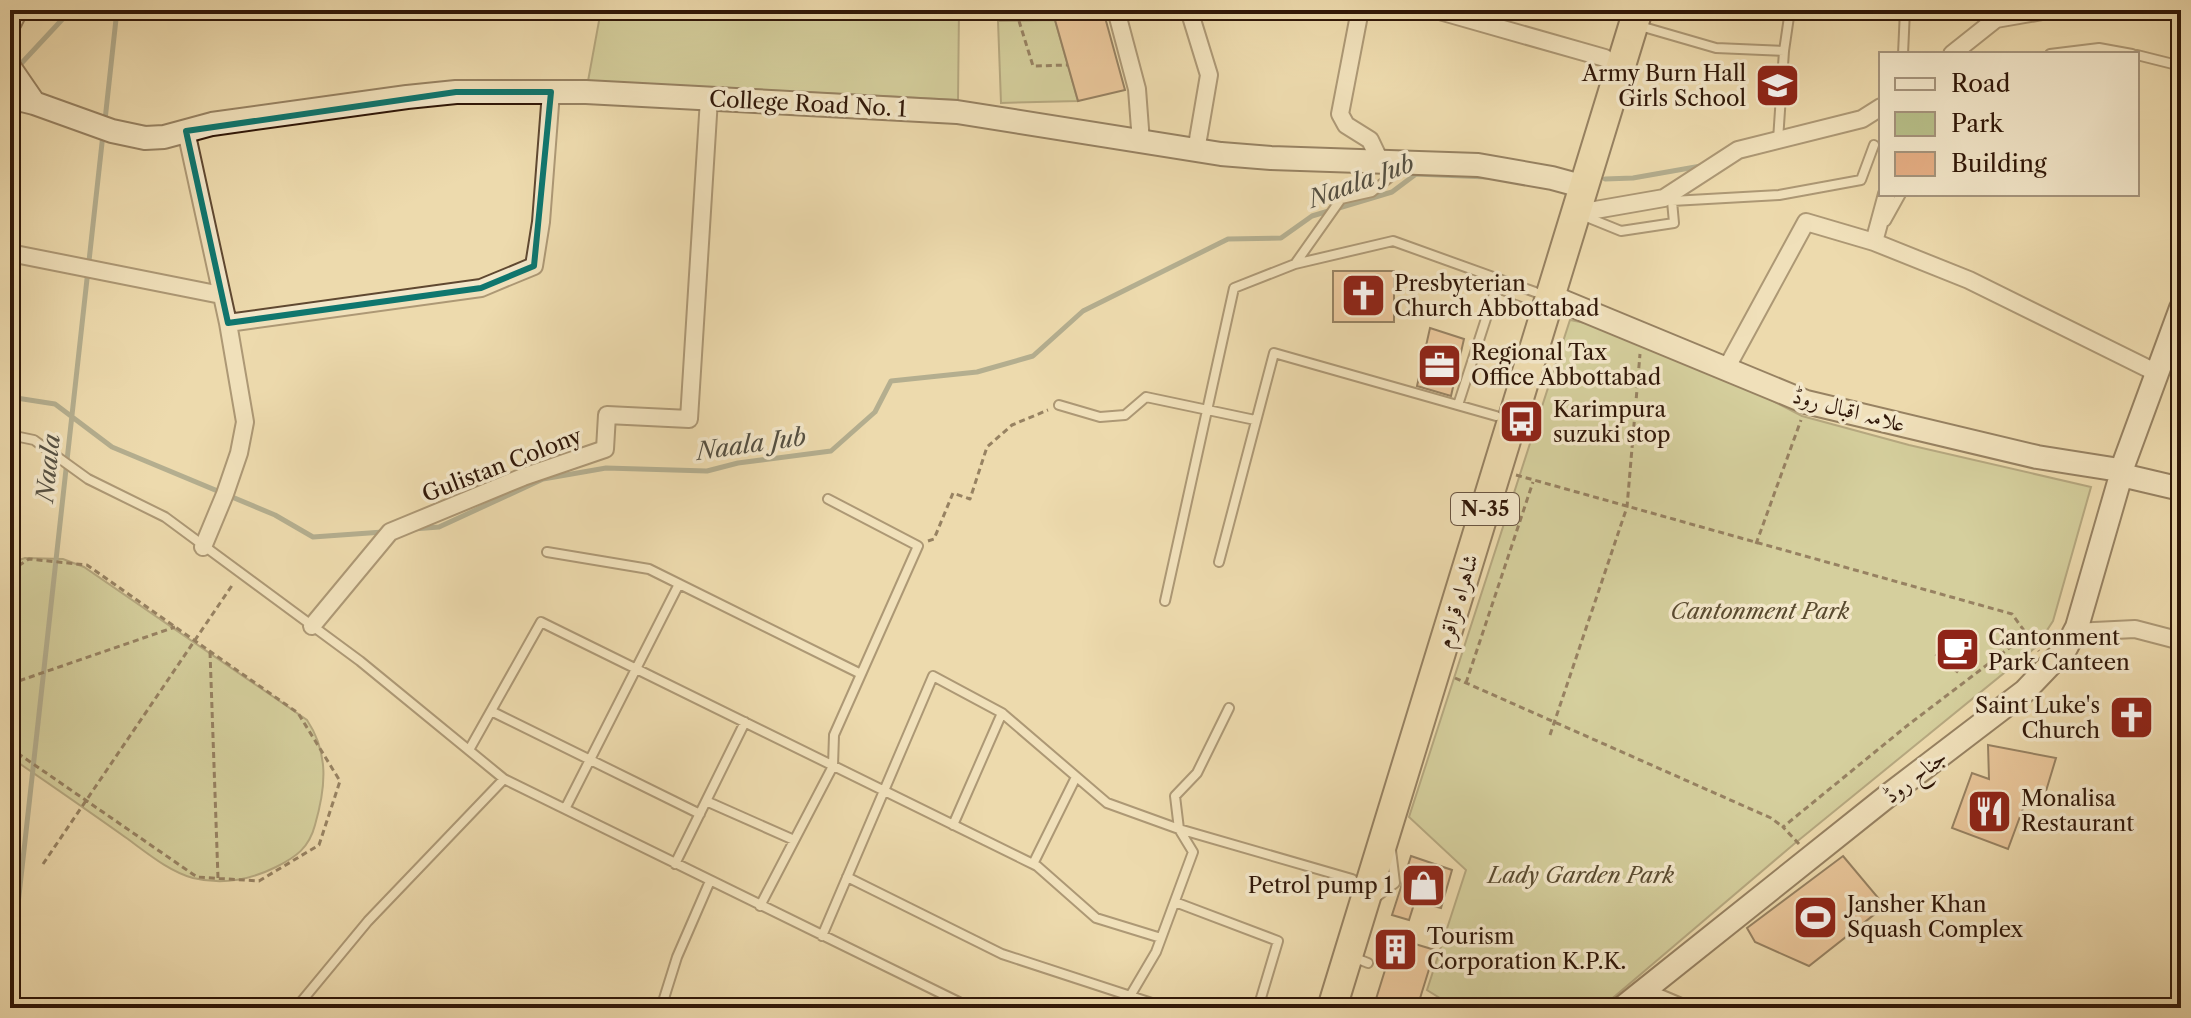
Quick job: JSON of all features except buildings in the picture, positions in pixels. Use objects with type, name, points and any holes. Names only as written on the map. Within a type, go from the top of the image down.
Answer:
[{"type":"highway","name":"شاہراہ قراقرم","points":[[1577,194],[1605,58],[1631,15]]},
{"type":"highway","name":"شاہراہ قراقرم","points":[[1313,1008],[1496,416],[1577,194],[1631,15]]},
{"type":"highway","name":"شاہراہ قراقرم","points":[[1332,1008],[1358,959],[1363,907],[1539,300]]},
{"type":"main road","points":[[10,22],[16,10]]},
{"type":"main road","points":[[10,68],[34,103]]},
{"type":"main road","name":"College Road No. 1","points":[[10,102],[22,100],[34,103],[112,131],[145,138],[164,137],[212,124],[456,92],[551,92],[957,112],[1196,151],[1271,158],[1478,165],[1577,194]]},
{"type":"main road","name":"علامہ اقبال روڈ","points":[[1539,300],[1642,334],[1806,402],[2181,489]]},
{"type":"main road","name":"جناح روڈ","points":[[1622,1008],[1810,861],[1890,794],[2025,691],[2066,648],[2074,632],[2122,473],[2181,308]]},
{"type":"street","points":[[1116,10],[1137,89],[1141,142]]},
{"type":"street","points":[[1189,10],[1209,75],[1196,151]]},
{"type":"street","points":[[1360,10],[1340,114],[1346,125],[1370,140],[1380,161]]},
{"type":"street","points":[[1436,10],[1605,58]]},
{"type":"street","points":[[1955,52],[1996,19],[2048,10]]},
{"type":"street","points":[[228,323],[481,288],[534,266],[541,222],[551,92]]},
{"type":"street","name":"Gulistan Colony","points":[[312,626],[390,532],[523,477],[605,449],[607,415],[689,419],[709,99]]},
{"type":"street","points":[[1577,194],[1664,198],[1738,150],[1862,119],[1879,108]]},
{"type":"street","points":[[186,131],[228,323],[245,422],[239,453],[203,547]]},
{"type":"street","points":[[1874,242],[1886,196]]},
{"type":"street","points":[[1726,369],[1806,222],[1874,242],[1969,280],[2157,373]]},
{"type":"street","points":[[10,253],[221,295]]},
{"type":"street","points":[[2074,632],[2135,629],[2181,641]]},
{"type":"street","points":[[1643,991],[1683,1008]]},
{"type":"lane","points":[[1778,140],[1790,10]]},
{"type":"lane","points":[[1903,52],[1905,10]]},
{"type":"lane","points":[[1631,15],[1716,48],[1784,51]]},
{"type":"lane","points":[[2066,52],[2099,48],[2122,52]]},
{"type":"lane","points":[[2139,55],[2181,66]]},
{"type":"lane","points":[[1577,194],[1621,231],[1674,223],[1672,201],[1779,195],[1861,180],[1874,145]]},
{"type":"lane","points":[[1295,264],[1341,199],[1372,192],[1408,162]]},
{"type":"lane","points":[[1874,242],[1900,196]]},
{"type":"lane","points":[[1165,601],[1234,288],[1295,264],[1393,241],[1539,300]]},
{"type":"lane","points":[[1458,405],[1493,297],[1539,300]]},
{"type":"lane","points":[[1219,562],[1274,353],[1496,416]]},
{"type":"lane","points":[[1059,405],[1100,417],[1125,415],[1146,397],[1255,420]]},
{"type":"lane","points":[[10,435],[34,440],[88,479],[165,517],[360,661],[504,779],[971,1008]]},
{"type":"lane","points":[[760,906],[833,766],[834,735],[918,546],[828,499]]},
{"type":"lane","points":[[547,552],[649,569],[861,674]]},
{"type":"lane","points":[[565,809],[679,584]]},
{"type":"lane","points":[[469,750],[541,622],[1033,864],[1096,918],[1161,938]]},
{"type":"lane","points":[[822,936],[933,676],[1002,713],[1107,803],[1179,829],[1352,879]]},
{"type":"lane","points":[[1123,1008],[1156,952],[1193,852],[1179,829],[1175,796],[1197,773],[1229,708]]},
{"type":"lane","points":[[491,711],[700,814]]},
{"type":"lane","points":[[953,825],[1002,713]]},
{"type":"lane","points":[[675,864],[745,722]]},
{"type":"lane","points":[[1033,864],[1076,777]]},
{"type":"lane","points":[[296,1008],[368,921],[504,779]]},
{"type":"lane","points":[[706,801],[794,840]]},
{"type":"lane","points":[[847,877],[1002,954],[1167,1008]]},
{"type":"lane","points":[[661,1008],[677,957],[710,881]]},
{"type":"lane","points":[[1175,902],[1278,941],[1258,1008]]},
{"type":"path","points":[[1019,21],[1033,66],[1068,65]]},
{"type":"path","points":[[1550,735],[1627,507],[1642,334]]},
{"type":"path","points":[[918,546],[934,539],[953,493],[970,499],[987,447],[1012,425],[1059,405]]},
{"type":"path","points":[[1756,544],[1802,416]]},
{"type":"path","points":[[1519,477],[2012,614],[2048,667]]},
{"type":"path","points":[[1466,683],[1534,481]]},
{"type":"path","points":[[10,571],[29,559],[87,565],[298,713],[340,781],[319,845],[259,881],[197,877],[10,748]]},
{"type":"path","points":[[43,864],[239,574]]},
{"type":"path","points":[[10,684],[175,627]]},
{"type":"path","points":[[1783,827],[1908,725],[2027,635]]},
{"type":"path","points":[[210,652],[218,878]]},
{"type":"path","points":[[1455,678],[1771,818],[1797,842],[1810,861]]},
{"type":"highlighted area","points":[[456,92],[551,92],[534,266],[481,288],[228,323],[186,131]]},
{"type":"green space","points":[[601,10],[959,10],[958,100],[588,81]]},
{"type":"green space","points":[[1055,20],[1078,101],[1001,103],[998,21]]},
{"type":"green space","name":"Cantonment Park","points":[[1570,320],[1642,334],[1802,416],[1909,445],[2091,487],[2053,621],[2036,647],[1794,844],[1601,1008],[1456,1008],[1427,990],[1466,870],[1409,817]]},
{"type":"green space","points":[[25,558],[63,559],[84,567],[307,720],[319,745],[323,784],[312,833],[301,851],[276,867],[246,878],[214,881],[193,878],[158,860],[10,757],[10,563]]},
{"type":"waterway","name":"Naala","points":[[17,68],[71,10]]},
{"type":"waterway","name":"Naala","points":[[105,120],[117,10]]},
{"type":"waterway","name":"Naala","points":[[10,46],[18,26]]},
{"type":"waterway","name":"Naala","points":[[10,977],[103,134]]},
{"type":"waterway","name":"Naala Jub","points":[[1605,179],[1633,178],[1701,166]]},
{"type":"waterway","name":"Naala Jub","points":[[413,529],[439,527],[543,479],[606,468],[707,471],[738,463],[831,451],[875,412],[891,381],[977,372],[1033,356],[1083,311],[1228,239],[1281,238],[1312,216],[1392,192],[1416,174],[1487,177]]},
{"type":"waterway","name":"Naala Jub","points":[[10,397],[55,404],[112,447],[275,515],[313,537],[383,532]]},
{"type":"place","name":"Army Burn Hall Girls School","points":[[1777,86]]},
{"type":"place","name":"Presbyterian Church Abbottabad","points":[[1363,296]]},
{"type":"place","name":"Regional Tax Office Abbottabad","points":[[1440,365]]},
{"type":"place","name":"Karimpura suzuki stop","points":[[1522,422]]},
{"type":"place","name":"Cantonment Park Canteen","points":[[1957,650]]},
{"type":"place","name":"Saint Luke's Church","points":[[2131,718]]},
{"type":"place","name":"Monalisa Restaurant","points":[[1990,811]]},
{"type":"place","name":"Petrol pump 1","points":[[1424,885]]},
{"type":"place","name":"Jansher Khan Squash Complex","points":[[1816,917]]},
{"type":"place","name":"Tourism Corporation K.P.K.","points":[[1396,949]]},
{"type":"park label","name":"Lady Garden Park","points":[[1581,875]]}]
